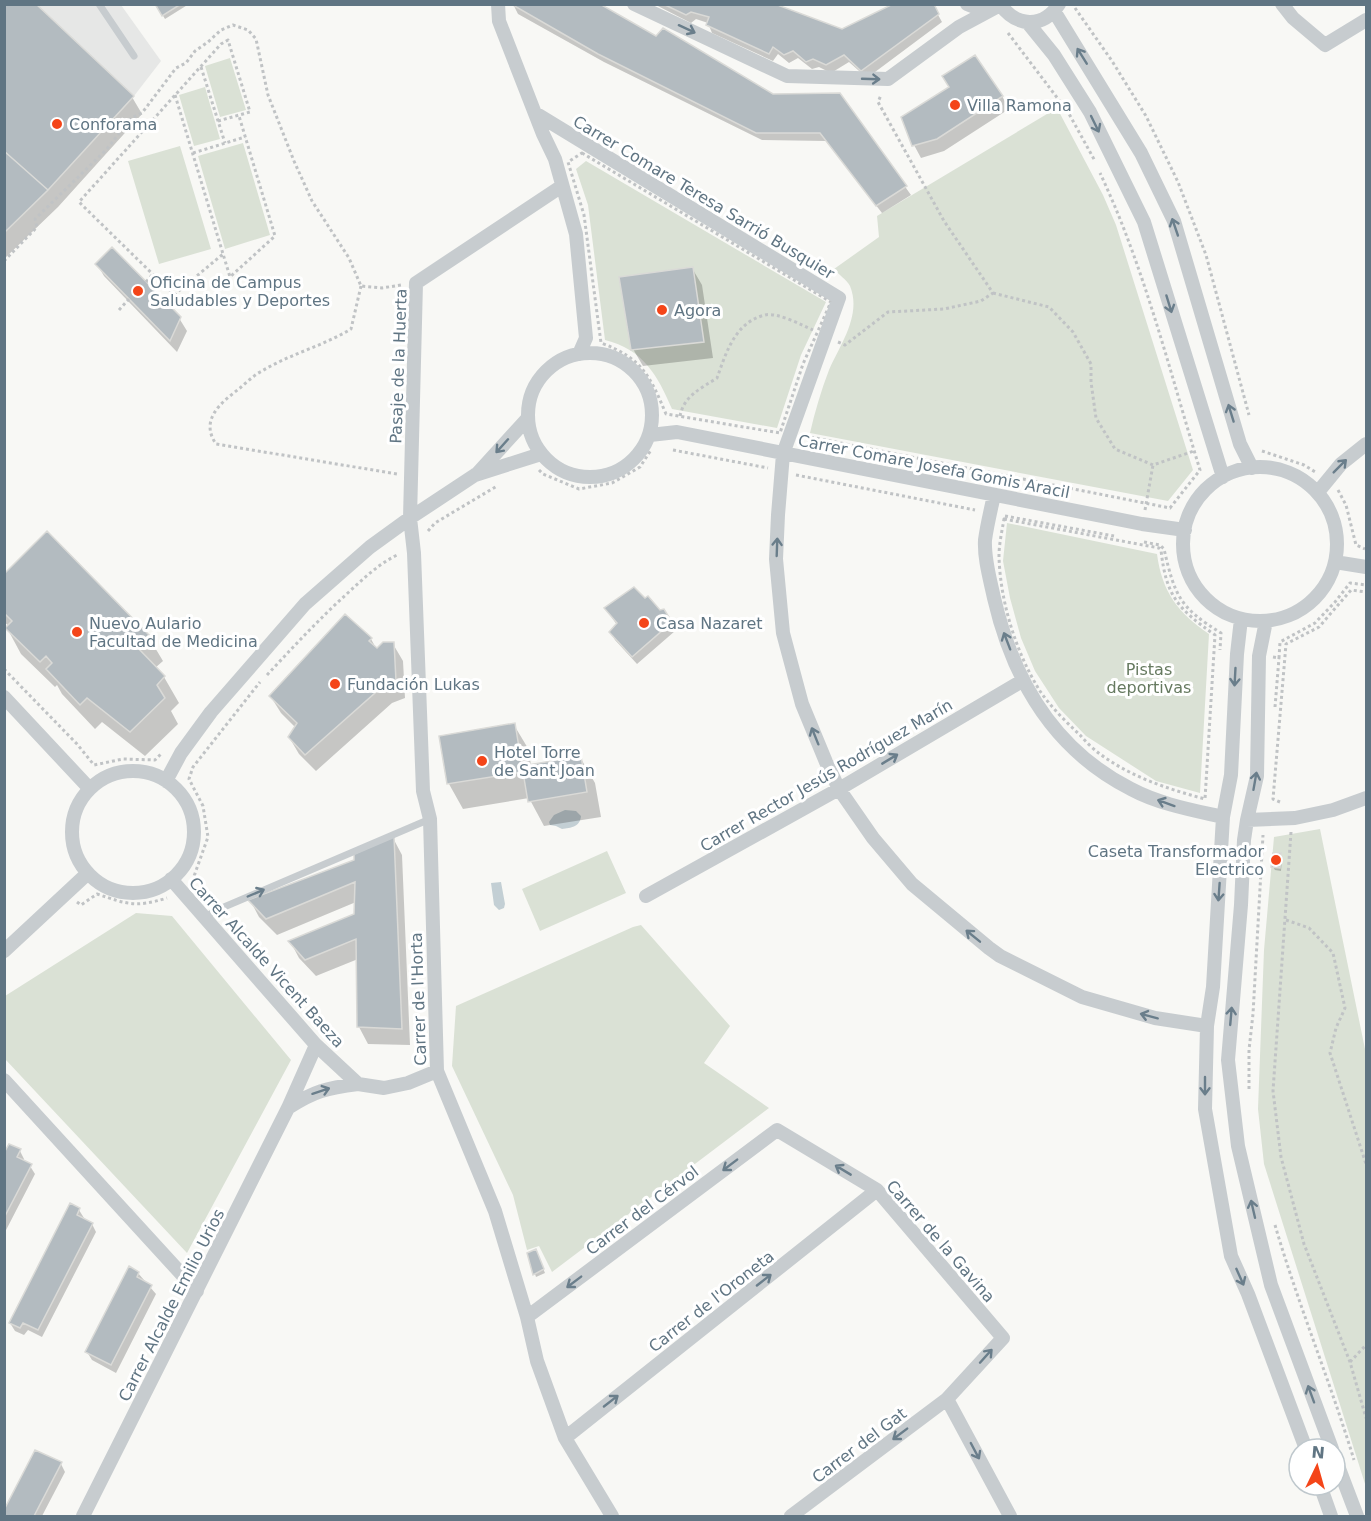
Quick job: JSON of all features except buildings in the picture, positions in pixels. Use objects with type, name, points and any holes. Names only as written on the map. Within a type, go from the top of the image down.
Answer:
[{"type":"street","points":[[498,4],[499,21],[555,159],[576,234],[586,338],[579,354]]},
{"type":"street","points":[[634,4],[787,76],[888,79],[959,27],[1000,5],[1015,19],[1028,22],[1045,19],[1057,8],[1141,153],[1174,221],[1240,444],[1252,468]]},
{"type":"street","points":[[967,4],[977,8],[989,4]]},
{"type":"street","points":[[1282,4],[1293,18],[1325,45],[1366,20]]},
{"type":"street","points":[[1028,22],[1053,55],[1090,112],[1144,222],[1223,477]]},
{"type":"street","name":"Carrer Comare Teresa Sarrió Busquier","points":[[535,113],[839,298],[821,333],[783,454],[778,492],[776,559],[783,633],[802,704],[825,762],[839,789],[873,838],[912,884],[1000,956],[1082,997],[1162,1020],[1207,1026]]},
{"type":"street","name":"Pasaje de la Huerta","points":[[410,518],[416,283],[562,186]]},
{"type":"street","points":[[586,338],[597,353]]},
{"type":"street","points":[[597,353],[622,362],[637,373],[647,388],[653,406],[652,441],[622,470],[604,476],[585,477],[567,473],[551,464],[541,454],[532,437],[528,418],[530,398],[538,381],[551,366],[568,357],[597,353]]},
{"type":"street","name":"Carrer Comare Josefa Gomis Aracil","points":[[652,417],[677,432],[1185,531]]},
{"type":"street","points":[[166,781],[181,753],[211,712],[305,604],[370,547],[476,475],[528,418]]},
{"type":"street","name":"Carrer Comare Josefa Gomis Aracil","points":[[652,441],[677,432]]},
{"type":"street","points":[[1318,492],[1341,464],[1366,444]]},
{"type":"street","points":[[476,475],[541,454]]},
{"type":"street","points":[[1252,468],[1270,468],[1288,472],[1318,492],[1331,513],[1337,536],[1335,562],[1327,584],[1311,603],[1290,615],[1266,621],[1241,619],[1223,611],[1208,600],[1196,585],[1187,568],[1184,550],[1189,514],[1198,500],[1209,487],[1223,477],[1252,468]]},
{"type":"street","points":[[994,495],[985,541],[989,577],[1000,623],[1022,681],[1037,706],[1063,738],[1097,769],[1132,790],[1174,806],[1223,817]]},
{"type":"street","name":"Carrer de l'Horta","points":[[410,518],[414,553],[423,792],[430,819],[436,1071],[495,1211],[527,1317],[537,1361],[565,1438],[612,1516]]},
{"type":"street","points":[[1335,562],[1366,567]]},
{"type":"street","points":[[1241,619],[1231,775],[1223,817],[1213,987],[1207,1026],[1205,1109],[1231,1256],[1248,1294],[1302,1437]]},
{"type":"street","points":[[1266,621],[1258,656],[1257,776],[1247,820],[1228,1060],[1238,1146],[1271,1285],[1328,1437]]},
{"type":"street","name":"Carrer Rector Jesús Rodríguez Marín","points":[[646,896],[839,789],[1022,681]]},
{"type":"street","points":[[4,697],[90,788]]},
{"type":"street","points":[[133,771],[150,774],[166,781],[181,794],[190,812],[194,832],[191,849],[184,865],[171,879],[156,888],[139,892],[120,891],[102,885],[88,873],[78,858],[72,841],[72,824],[77,806],[90,788],[100,780],[116,773],[133,771]]},
{"type":"street","points":[[1247,820],[1290,819],[1333,810],[1366,798]]},
{"type":"street","points":[[4,951],[88,873]]},
{"type":"street","name":"Carrer Alcalde Vicent Baeza","points":[[171,879],[202,918],[316,1045],[358,1084]]},
{"type":"street","name":"Carrer Alcalde Emilio Urios","points":[[83,1516],[288,1108],[316,1045]]},
{"type":"street","points":[[288,1108],[308,1095],[328,1088],[358,1084],[384,1088],[408,1083],[436,1071]]},
{"type":"street","points":[[4,1080],[197,1291]]},
{"type":"street","name":"Carrer del Cérvol","points":[[527,1317],[777,1130]]},
{"type":"street","name":"Carrer de la Gavina","points":[[777,1130],[877,1190],[1003,1338],[947,1399]]},
{"type":"street","name":"Carrer de l'Oroneta","points":[[565,1438],[877,1190]]},
{"type":"street","points":[[947,1399],[1010,1516]]},
{"type":"street","name":"Carrer del Gat","points":[[791,1516],[947,1399]]},
{"type":"street","points":[[1347,1490],[1357,1516]]},
{"type":"street","points":[[1324,1497],[1331,1516]]},
{"type":"lane","points":[[99,4],[134,56]]},
{"type":"lane","points":[[202,918],[217,909],[430,819]]},
{"type":"path","points":[[1075,4],[1074,8],[1112,61],[1146,116],[1178,182],[1206,255],[1252,424]]},
{"type":"path","points":[[4,261],[37,227],[35,219],[107,149],[131,118],[142,113],[176,68],[186,63],[195,51],[221,30],[233,25],[248,30],[256,39],[268,95],[294,161],[312,201],[349,258],[361,286],[351,329],[262,371],[222,402],[210,420],[211,436],[216,444],[411,476]]},
{"type":"path","points":[[801,435],[1170,508],[1200,470],[1119,212],[1068,112],[1008,32]]},
{"type":"path","points":[[218,121],[250,112],[228,40],[79,202],[174,295],[224,255]]},
{"type":"path","points":[[201,67],[225,143]]},
{"type":"path","points":[[885,92],[879,96],[878,102],[944,221],[993,293],[1049,308],[1073,332],[1091,364],[1096,418],[1115,449],[1153,465],[1212,446]]},
{"type":"path","points":[[176,95],[230,277],[275,236],[239,116]]},
{"type":"path","points":[[193,153],[245,137]]},
{"type":"path","points":[[582,153],[831,302],[821,333],[803,364],[780,433],[680,416],[666,414],[652,381],[635,361],[601,343],[584,215],[568,162],[582,153]]},
{"type":"path","points":[[146,282],[153,274]]},
{"type":"path","points":[[361,286],[382,288],[416,283]]},
{"type":"path","points":[[673,450],[682,403],[717,378],[728,348],[741,327],[766,314],[782,317],[845,345],[888,312],[944,309],[981,301],[993,293]]},
{"type":"path","points":[[119,310],[129,299]]},
{"type":"path","points":[[536,467],[543,474],[579,489],[612,483],[640,467],[652,441]]},
{"type":"path","points":[[666,449],[770,468],[770,473]]},
{"type":"path","points":[[1142,524],[1153,465]]},
{"type":"path","points":[[794,475],[978,511]]},
{"type":"path","points":[[426,533],[435,523],[505,481]]},
{"type":"path","points":[[987,531],[996,532],[1001,515],[1160,546],[1164,549],[1176,592],[1188,609],[1221,633],[1220,651],[1237,654]]},
{"type":"path","points":[[1004,519],[1159,548],[1170,592],[1186,612],[1215,635],[1205,799],[1177,792],[1136,776],[1099,754],[1065,721],[1041,691],[1023,658],[1011,625],[1003,592],[999,557],[1004,519]]},
{"type":"path","points":[[67,892],[81,905],[97,894],[128,905],[147,904],[168,898],[184,907],[190,903],[201,892],[193,879],[208,837],[203,806],[189,779],[196,764],[263,678],[326,613],[388,559],[400,553],[414,553]]},
{"type":"path","points":[[1268,803],[1280,642],[1315,623],[1350,583],[1366,585]]},
{"type":"path","points":[[1288,804],[1274,799],[1286,644],[1319,627],[1351,590],[1366,592]]},
{"type":"path","points":[[1258,656],[1280,658]]},
{"type":"path","points":[[4,669],[77,744],[94,765],[123,759],[155,760],[171,746],[196,764]]},
{"type":"path","points":[[1290,819],[1286,920],[1273,1091],[1281,1157],[1304,1244],[1350,1362],[1366,1418]]},
{"type":"path","points":[[1249,1096],[1249,1050],[1264,831]]},
{"type":"path","points":[[1286,920],[1309,928],[1334,953],[1345,1008],[1336,1028],[1330,1053],[1366,1164]]},
{"type":"path","points":[[1272,1218],[1300,1304],[1334,1393],[1354,1461]]},
{"type":"path","points":[[1350,1362],[1366,1345]]},
{"type":"shaded area","name":"Conforama","points":[[5,5],[121,5],[161,61],[134,96],[48,190],[5,233]]},
{"type":"shaded area","points":[[565,810],[576,811],[581,816],[577,825],[562,829],[550,825],[549,822],[554,815]]},
{"type":"shaded area","points":[[501,882],[505,904],[504,908],[499,910],[494,905],[491,883]]},
{"type":"green space","points":[[230,58],[246,110],[220,117],[205,66]]},
{"type":"green space","points":[[205,87],[220,139],[194,146],[179,95]]},
{"type":"green space","points":[[1057,108],[1103,195],[1116,225],[1193,470],[1168,501],[810,433],[823,386],[852,319],[853,297],[850,286],[834,269],[879,237],[877,216]]},
{"type":"green space","points":[[243,143],[270,235],[225,249],[198,156]]},
{"type":"green space","points":[[180,146],[211,249],[159,264],[128,161]]},
{"type":"green space","points":[[586,161],[826,302],[801,355],[777,428],[672,409],[648,366],[630,350],[605,340],[588,205],[576,169]]},
{"type":"green space","name":"Pistas deportivas","points":[[1007,523],[1157,554],[1163,580],[1173,600],[1188,618],[1209,634],[1200,793],[1156,781],[1086,736],[1059,708],[1035,671],[1021,638],[1003,561]]},
{"type":"green space","points":[[1320,829],[1366,1054],[1366,1487],[1264,1164],[1258,1109],[1264,950],[1274,837]]},
{"type":"green space","points":[[607,851],[626,893],[540,931],[522,889]]},
{"type":"green space","points":[[136,913],[172,916],[291,1060],[187,1253],[5,1059],[5,996]]},
{"type":"green space","points":[[641,925],[730,1026],[704,1063],[769,1108],[552,1272],[539,1246],[527,1250],[513,1195],[452,1066],[456,1006]]},
{"type":"place","name":"Villa Ramona","points":[[955,105]]},
{"type":"place","name":"Conforama","points":[[57,124]]},
{"type":"place","name":"Oficina de Campus Saludables y Deportes","points":[[138,291]]},
{"type":"place","name":"Agora","points":[[662,310]]},
{"type":"place","name":"Casa Nazaret","points":[[644,623]]},
{"type":"place","name":"Nuevo Aulario Facultad de Medicina","points":[[77,632]]},
{"type":"place","name":"Fundación Lukas","points":[[335,684]]},
{"type":"place","name":"Hotel Torre de Sant Joan","points":[[482,761]]},
{"type":"place","name":"Caseta Transformador Electrico","points":[[1276,860]]}]
